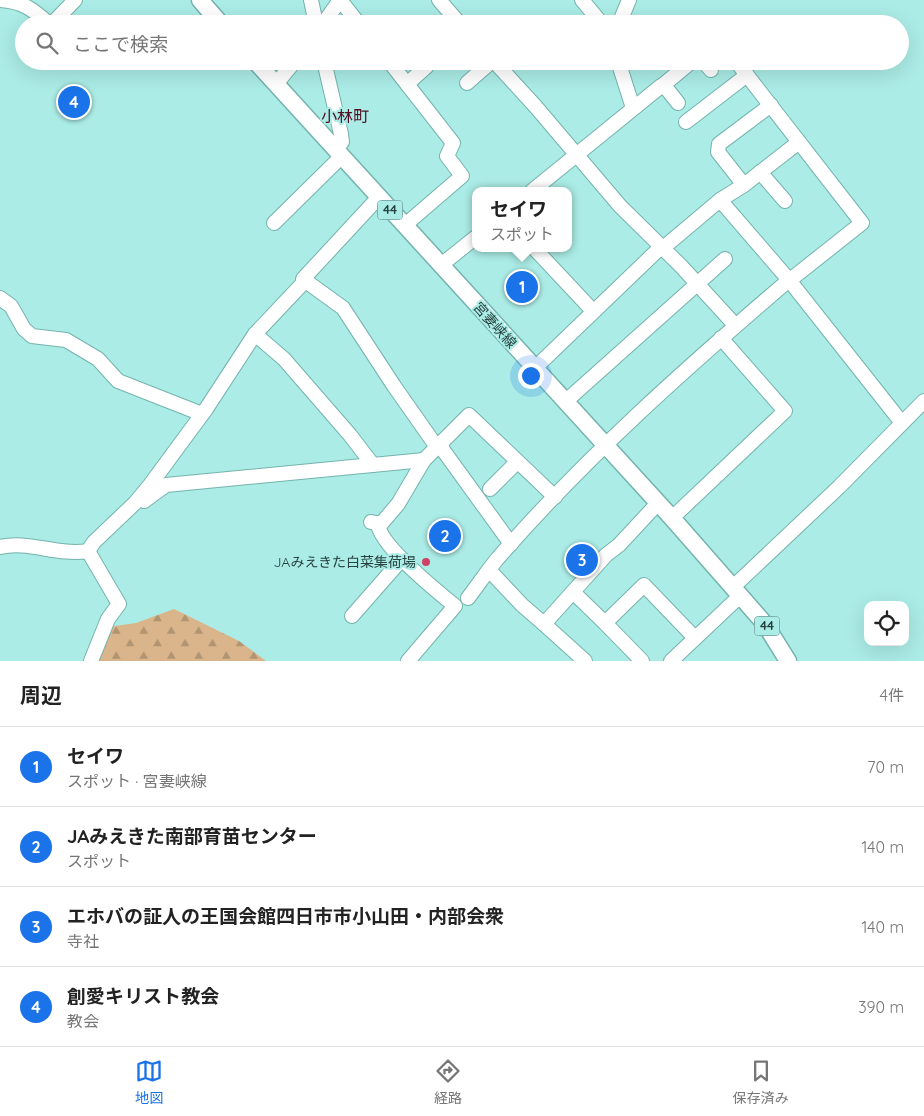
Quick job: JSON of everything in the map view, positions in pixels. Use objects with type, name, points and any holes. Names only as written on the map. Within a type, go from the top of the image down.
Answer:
[{"type":"main road","points":[[200,0],[213,15]]},
{"type":"main road","name":"宮妻峡線","points":[[263,70],[672,518],[765,624],[788,661]]},
{"type":"street","points":[[0,0],[18,3],[32,9],[40,15]]},
{"type":"street","points":[[60,15],[75,0]]},
{"type":"street","points":[[311,0],[314,15]]},
{"type":"street","points":[[329,15],[340,0],[352,15]]},
{"type":"street","points":[[439,0],[448,15]]},
{"type":"street","points":[[582,0],[594,15]]},
{"type":"street","points":[[618,0],[620,15]]},
{"type":"street","points":[[623,15],[629,0]]},
{"type":"street","points":[[276,84],[288,70]]},
{"type":"street","points":[[274,223],[339,153],[342,142],[341,134],[326,70]]},
{"type":"street","points":[[396,70],[453,143],[447,156],[462,176],[404,225]]},
{"type":"street","points":[[407,84],[423,70]]},
{"type":"street","points":[[467,83],[482,70]]},
{"type":"street","points":[[501,70],[536,107],[620,206],[736,325]]},
{"type":"street","points":[[621,70],[633,108]]},
{"type":"street","points":[[537,187],[681,70]]},
{"type":"street","points":[[468,598],[490,571],[496,560],[605,444],[736,325],[862,223],[743,70]]},
{"type":"street","points":[[686,122],[747,75]]},
{"type":"street","points":[[662,86],[667,89],[678,103]]},
{"type":"street","points":[[744,185],[718,152],[719,144],[770,105]]},
{"type":"street","points":[[535,368],[662,247],[720,200],[744,185],[799,142]]},
{"type":"street","points":[[760,172],[784,201]]},
{"type":"street","points":[[0,547],[24,546],[74,553],[88,551],[94,542],[135,503],[202,414],[255,334],[305,280],[303,279],[379,198]]},
{"type":"street","points":[[720,200],[790,280],[902,424]]},
{"type":"street","points":[[441,265],[472,240]]},
{"type":"street","points":[[538,252],[593,312]]},
{"type":"street","points":[[566,401],[725,258]]},
{"type":"street","points":[[305,280],[343,308],[434,443],[439,444],[512,544]]},
{"type":"street","points":[[0,298],[10,306],[24,329],[32,336],[66,340],[98,359],[118,382],[202,414]]},
{"type":"street","points":[[255,334],[284,359],[350,435],[373,465]]},
{"type":"street","points":[[672,518],[785,411],[721,338]]},
{"type":"street","points":[[671,661],[695,638],[736,592],[924,401]]},
{"type":"street","points":[[408,661],[455,606],[402,559],[382,536],[375,523],[382,524],[398,504],[424,460],[469,415],[555,497]]},
{"type":"street","points":[[135,503],[145,501],[166,485],[424,460]]},
{"type":"street","points":[[490,489],[517,462]]},
{"type":"street","points":[[544,624],[606,555],[619,545],[658,503]]},
{"type":"street","points":[[88,551],[120,604],[108,619],[91,661]]},
{"type":"street","points":[[352,616],[402,559]]},
{"type":"street","points":[[490,571],[522,605],[585,661]]},
{"type":"street","points":[[605,623],[644,585],[695,638]]},
{"type":"street","points":[[573,592],[642,661]]},
{"type":"green space","points":[[174,609],[239,641],[266,661],[90,661],[108,627],[136,623]]},
{"type":"place","name":"創愛キリスト教会","points":[[74,102]]},
{"type":"place","name":"セイワ","points":[[522,287]]},
{"type":"place","name":"JAみえきた南部育苗センター","points":[[445,536]]},
{"type":"place","name":"エホバの証人の王国会館四日市市小山田・内部会衆","points":[[582,560]]},
{"type":"place","name":"JAみえきた白菜集荷場","points":[[426,562]]},
{"type":"district","name":"小林町","points":[[345,116]]}]
